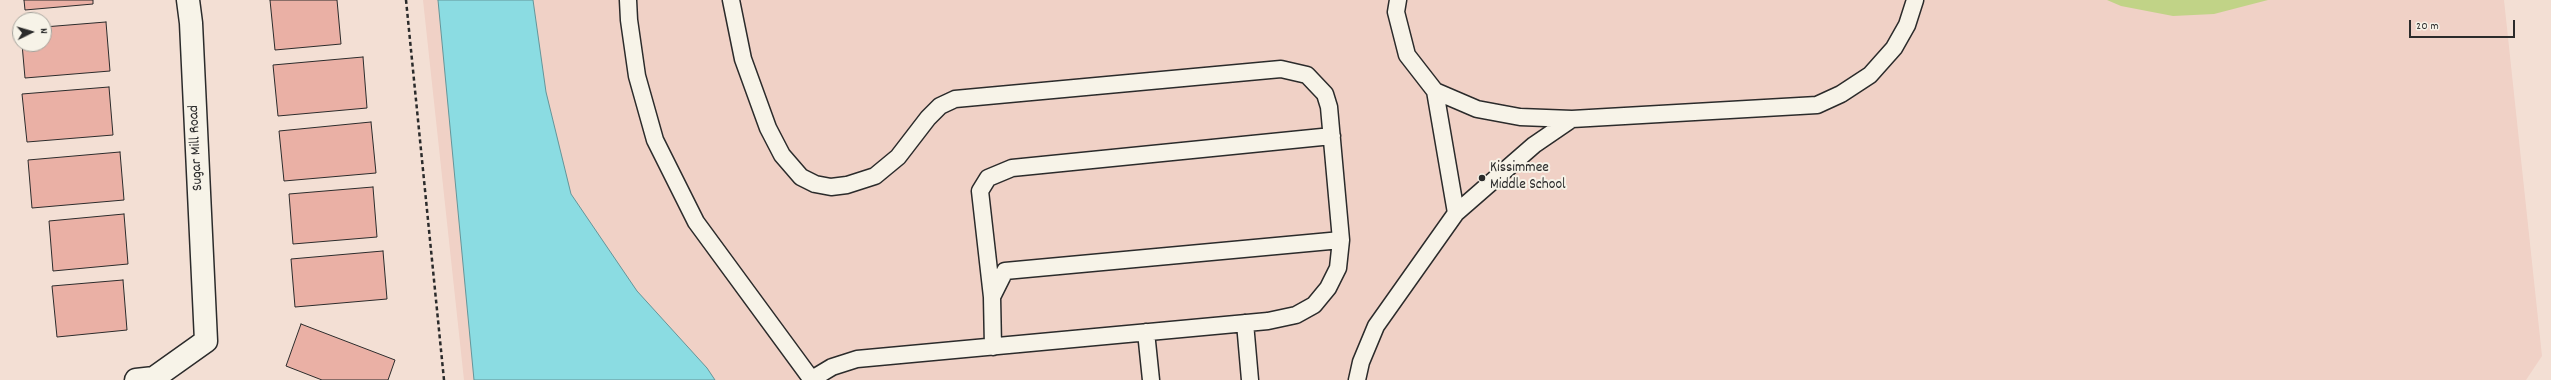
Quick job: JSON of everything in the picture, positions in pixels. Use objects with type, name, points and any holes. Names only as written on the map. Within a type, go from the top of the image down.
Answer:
[{"type":"street","name":"Sugar Mill Road","points":[[136,380],[154,378],[206,341],[191,23],[188,0]]},
{"type":"lane","points":[[628,0],[629,20],[637,76],[655,140],[696,222],[812,380],[832,367],[856,359],[1268,321],[1296,315],[1314,305],[1328,288],[1338,268],[1341,240],[1330,107],[1325,94],[1307,75],[1281,69],[955,99],[940,106],[928,118],[898,157],[875,176],[847,185],[831,187],[815,184],[801,177],[782,155],[768,128],[743,59],[731,0]]},
{"type":"lane","points":[[1398,0],[1396,12],[1406,55],[1434,91],[1456,213]]},
{"type":"lane","points":[[1434,91],[1477,109],[1520,117],[1572,119],[1817,105],[1841,94],[1870,75],[1894,48],[1907,25],[1915,0]]},
{"type":"lane","points":[[1357,380],[1361,362],[1376,326],[1456,213],[1534,145],[1572,119]]},
{"type":"lane","points":[[993,347],[992,297],[980,191],[988,178],[1012,168],[1332,136]]},
{"type":"lane","points":[[992,297],[1005,271],[1341,240]]},
{"type":"lane","points":[[1245,323],[1250,380]]},
{"type":"lane","points":[[1146,332],[1151,380]]},
{"type":"path","points":[[406,0],[444,380]]},
{"type":"shaded area","name":"Kissimmee Middle School","points":[[423,0],[2504,0],[2542,356],[2526,380],[464,380]]},
{"type":"green space","points":[[2107,0],[2268,0],[2214,14],[2173,16],[2121,6]]},
{"type":"water","points":[[438,0],[533,0],[546,92],[571,194],[637,291],[707,368],[715,380],[474,380]]},
{"type":"building","points":[[24,0],[93,0],[93,4],[25,10]]},
{"type":"building","points":[[270,0],[337,0],[341,44],[275,50]]},
{"type":"building","points":[[106,22],[110,71],[25,78],[23,52],[52,52],[52,26]]},
{"type":"building","points":[[363,57],[367,108],[278,116],[273,65]]},
{"type":"building","points":[[109,87],[113,135],[27,142],[22,94]]},
{"type":"building","points":[[371,122],[376,173],[284,181],[279,131]]},
{"type":"building","points":[[120,152],[124,200],[32,208],[28,160]]},
{"type":"building","points":[[373,187],[377,237],[293,244],[289,194]]},
{"type":"building","points":[[124,214],[128,264],[53,271],[49,221]]},
{"type":"building","points":[[383,251],[387,299],[295,307],[291,259]]},
{"type":"building","points":[[123,280],[127,330],[57,337],[52,286]]},
{"type":"building","points":[[301,324],[395,360],[388,380],[322,380],[286,366]]},
{"type":"place","name":"Kissimmee Middle School","points":[[1482,178]]}]
